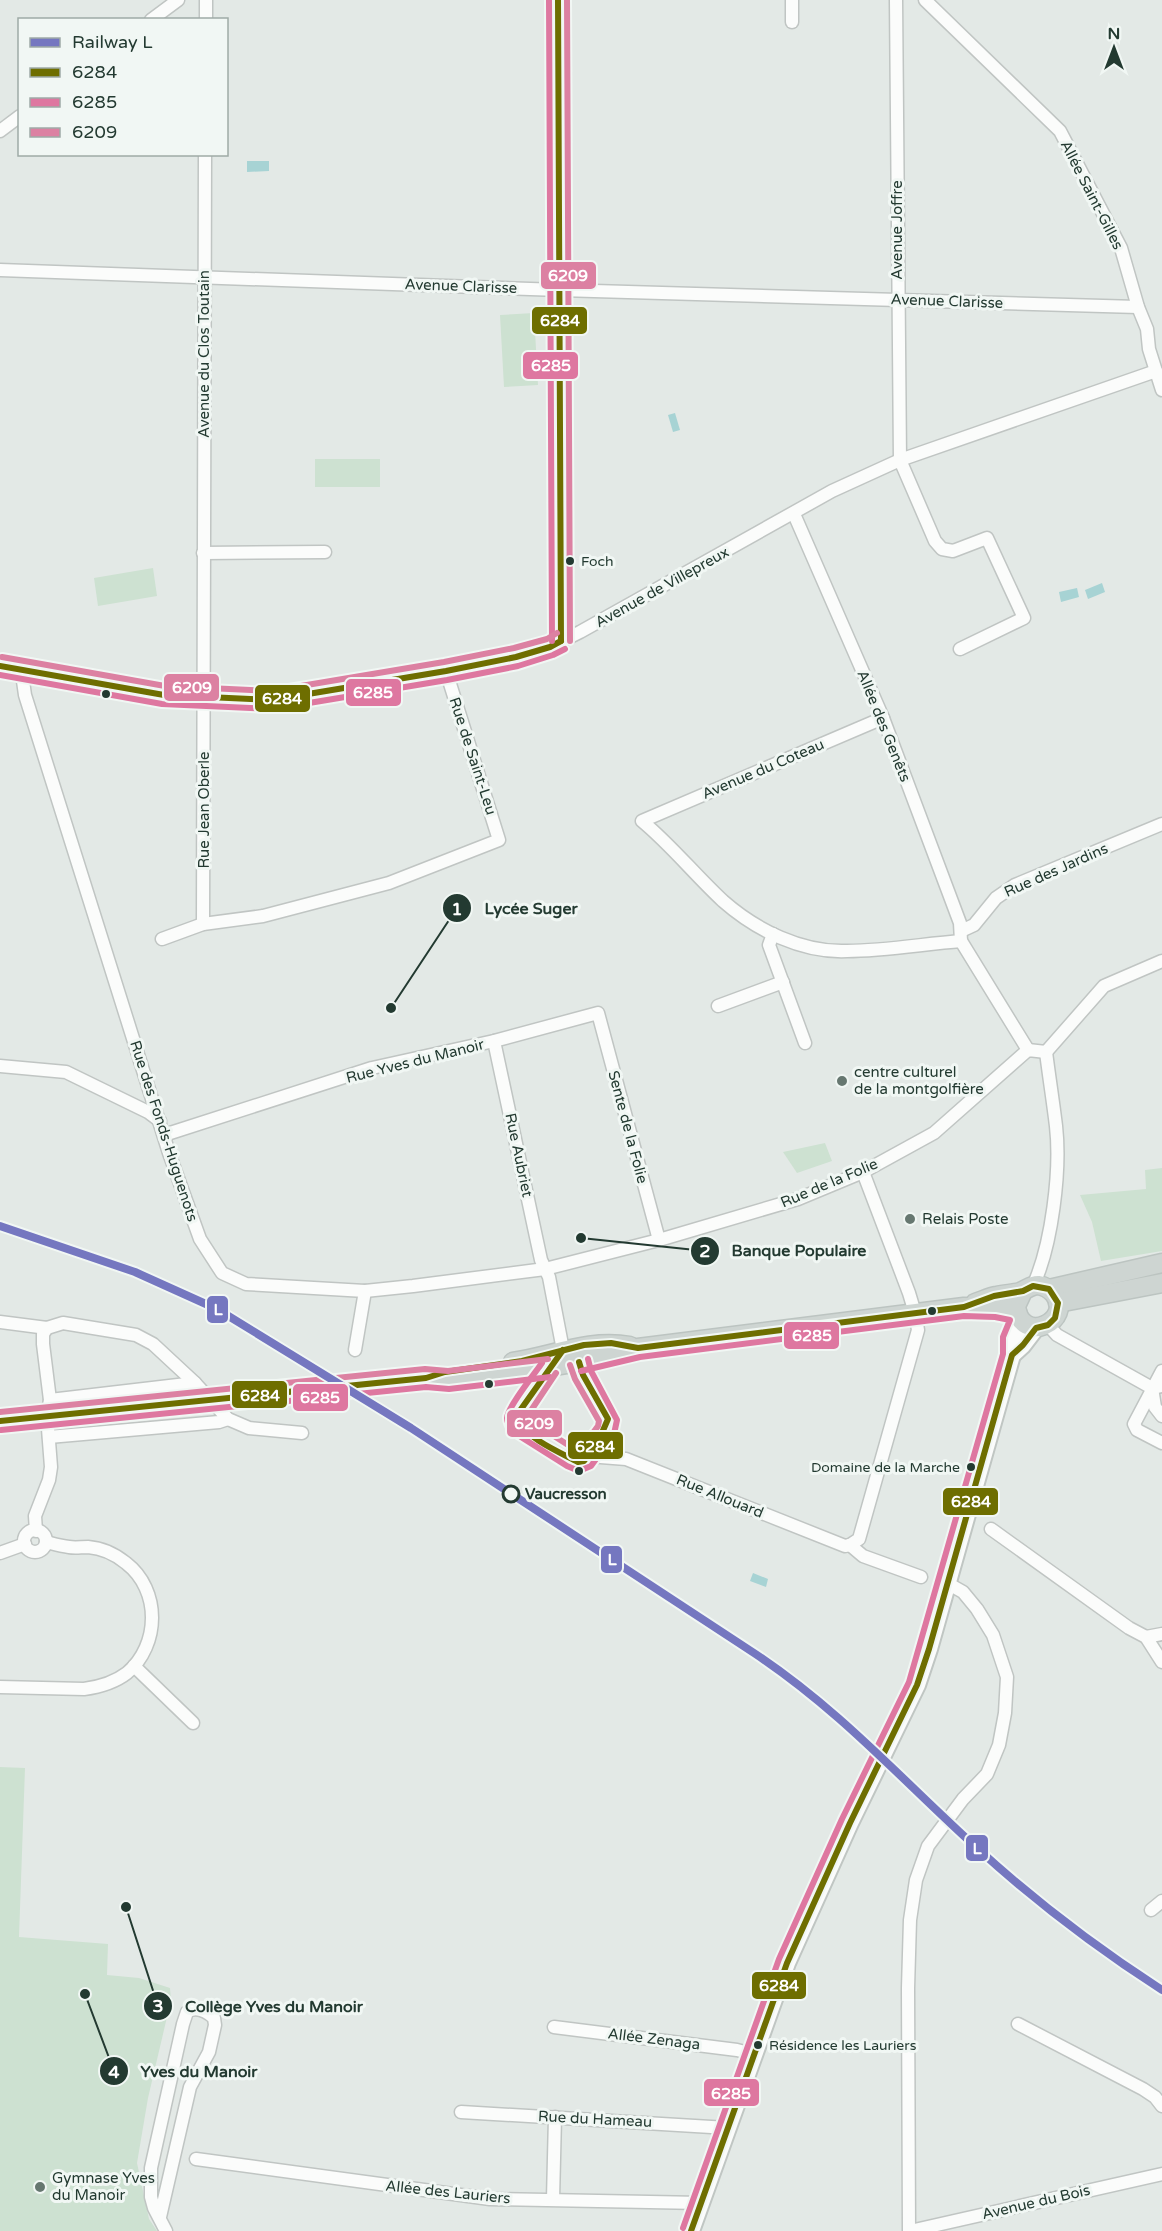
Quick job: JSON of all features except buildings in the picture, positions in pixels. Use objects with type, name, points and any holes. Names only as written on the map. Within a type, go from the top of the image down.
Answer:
[{"type":"main road","points":[[1030,1321],[1017,1301],[1041,1292],[1162,1263]]},
{"type":"main road","points":[[964,1307],[994,1296],[1162,1283]]},
{"type":"main road","points":[[0,1421],[51,1411],[426,1378],[448,1380],[549,1368],[638,1348],[964,1307],[996,1308],[1030,1321],[1055,1318],[1041,1292]]},
{"type":"main road","points":[[691,2231],[787,1963],[850,1823],[917,1685],[1012,1355],[1012,1339],[1030,1321]]},
{"type":"main road","points":[[426,1378],[446,1372],[518,1361],[604,1343],[638,1348]]},
{"type":"street","points":[[154,18],[178,0]]},
{"type":"street","points":[[206,0],[206,18]]},
{"type":"street","points":[[558,0],[561,641]]},
{"type":"street","points":[[792,0],[792,22]]},
{"type":"street","name":"Avenue Joffre","points":[[896,0],[900,460]]},
{"type":"street","name":"Allée Saint-Gilles","points":[[925,0],[1060,131],[1121,248],[1138,307],[1147,329],[1149,349],[1162,390]]},
{"type":"street","points":[[0,131],[18,118]]},
{"type":"street","name":"Avenue du Clos Toutain","points":[[203,697],[205,156]]},
{"type":"street","name":"Avenue Clarisse","points":[[0,270],[1138,307]]},
{"type":"street","name":"Avenue de Villepreux","points":[[0,666],[164,695],[272,700],[516,657],[550,647],[794,514],[832,490],[900,460],[1098,389],[1156,371]]},
{"type":"street","points":[[900,460],[935,541],[942,549],[953,551],[987,538],[1024,618],[960,649]]},
{"type":"street","name":"Allée des Genêts","points":[[794,514],[883,718],[960,923],[961,936],[1028,1050]]},
{"type":"street","points":[[203,553],[326,552]]},
{"type":"street","name":"Rue des Fonds-Huguenots","points":[[25,671],[22,681],[26,695],[164,1135],[200,1239],[222,1273],[246,1284],[365,1290],[545,1269]]},
{"type":"street","name":"Rue de Saint-Leu","points":[[203,924],[263,916],[389,883],[499,840],[446,671]]},
{"type":"street","name":"Rue Jean Oberle","points":[[203,697],[203,924]]},
{"type":"street","name":"Avenue du Coteau","points":[[773,934],[764,931],[724,902],[642,821],[883,718]]},
{"type":"street","name":"Rue des Jardins","points":[[961,936],[974,925],[996,898],[1016,885],[1162,824]]},
{"type":"street","points":[[162,939],[203,924]]},
{"type":"street","points":[[805,1043],[769,945],[773,934],[812,947],[846,952],[961,936]]},
{"type":"street","points":[[1041,1292],[1040,1269],[1047,1239],[1056,1173],[1056,1125],[1046,1052],[1104,986],[1162,961]]},
{"type":"street","points":[[718,1006],[783,982]]},
{"type":"street","name":"Rue Yves du Manoir","points":[[164,1135],[372,1068],[494,1041],[598,1013]]},
{"type":"street","name":"Sente de la Folie","points":[[598,1013],[658,1240]]},
{"type":"street","name":"Rue Aubriet","points":[[494,1041],[541,1260],[549,1277],[563,1350]]},
{"type":"street","points":[[1028,1050],[1046,1052]]},
{"type":"street","name":"Rue de la Folie","points":[[545,1269],[658,1240],[798,1199],[863,1172],[934,1133],[1028,1050]]},
{"type":"street","points":[[0,1066],[66,1072],[148,1112],[160,1121]]},
{"type":"street","points":[[850,1545],[859,1539],[918,1330],[915,1313],[863,1172]]},
{"type":"street","points":[[355,1350],[365,1290]]},
{"type":"street","points":[[1030,1321],[1157,1387]]},
{"type":"street","points":[[0,1322],[47,1328],[63,1323],[136,1335],[153,1344],[195,1383],[228,1419],[249,1428],[302,1433]]},
{"type":"street","points":[[36,1531],[35,1516],[49,1480],[51,1467],[49,1437],[51,1411],[42,1344],[43,1334],[47,1328]]},
{"type":"street","points":[[549,1368],[563,1350],[579,1362]]},
{"type":"street","points":[[1162,1371],[1157,1387],[1155,1407],[1162,1416]]},
{"type":"street","points":[[51,1411],[195,1383]]},
{"type":"street","points":[[1157,1387],[1134,1424],[1137,1430],[1162,1443]]},
{"type":"street","points":[[49,1437],[219,1422],[228,1419]]},
{"type":"street","name":"Rue Allouard","points":[[588,1456],[627,1459],[845,1546],[850,1545],[863,1556],[921,1577]]},
{"type":"street","points":[[991,1528],[1129,1628],[1146,1637],[1162,1662]]},
{"type":"street","points":[[36,1531],[42,1533],[46,1542],[44,1548],[35,1552],[28,1550],[25,1544],[27,1534],[36,1531]]},
{"type":"street","points":[[0,1687],[84,1689],[112,1682],[134,1666],[143,1653],[152,1626],[151,1604],[142,1582],[132,1568],[110,1553],[89,1547],[71,1548],[46,1542]]},
{"type":"street","points":[[0,1553],[25,1544]]},
{"type":"street","points":[[910,2231],[908,1988],[910,1920],[916,1880],[928,1846],[963,1799],[987,1774],[999,1745],[1005,1713],[1007,1677],[993,1635],[963,1592],[947,1583]]},
{"type":"street","points":[[1146,1637],[1162,1634]]},
{"type":"street","points":[[134,1666],[193,1723]]},
{"type":"street","points":[[1151,1910],[1162,1901]]},
{"type":"street","points":[[160,2217],[190,2087],[209,2052],[215,2025],[214,2018],[209,2013],[197,2009],[187,2012],[183,2024],[151,2168],[152,2198],[160,2217],[166,2231]]},
{"type":"street","points":[[1018,2024],[1143,2089],[1155,2097],[1162,2106]]},
{"type":"street","name":"Allée Zenaga","points":[[554,2027],[737,2050],[753,2054]]},
{"type":"street","name":"Rue du Hameau","points":[[461,2112],[728,2127]]},
{"type":"street","points":[[553,2199],[555,2117]]},
{"type":"street","name":"Allée des Lauriers","points":[[196,2159],[490,2199],[701,2203]]},
{"type":"street","name":"Avenue du Bois","points":[[910,2231],[1162,2174]]},
{"type":"green space","points":[[534,313],[538,385],[504,387],[500,315]]},
{"type":"green space","points":[[315,459],[380,459],[380,487],[315,487]]},
{"type":"green space","points":[[153,568],[157,596],[98,606],[94,578]]},
{"type":"green space","points":[[825,1143],[832,1161],[797,1173],[783,1152]]},
{"type":"green space","points":[[1162,1168],[1162,1251],[1101,1261],[1092,1222],[1080,1195],[1146,1189],[1145,1170]]},
{"type":"green space","points":[[0,1767],[25,1768],[19,1937],[108,1944],[107,1975],[139,1978],[170,1988],[171,2000],[148,2098],[137,2163],[149,2219],[157,2231],[0,2231]]},
{"type":"water","points":[[247,161],[269,161],[269,171],[247,172]]},
{"type":"water","points":[[675,413],[680,430],[673,432],[668,415]]},
{"type":"water","points":[[1102,583],[1105,592],[1088,599],[1085,590]]},
{"type":"water","points":[[1077,588],[1079,597],[1061,602],[1059,592]]},
{"type":"water","points":[[753,1573],[768,1579],[766,1587],[750,1581]]},
{"type":"rail line","name":"L","points":[[0,1226],[135,1272],[217,1309],[411,1428],[754,1653],[815,1698],[843,1722],[1021,1887],[1090,1941],[1162,1990]]},
{"type":"transit line","name":"6285","points":[[549,0],[552,641]]},
{"type":"transit line","name":"6284","points":[[558,0],[561,641]]},
{"type":"transit line","name":"6209","points":[[567,0],[570,641]]},
{"type":"transit line","name":"6209","points":[[2,657],[165,686],[271,691],[514,648],[547,639],[557,633]]},
{"type":"transit line","name":"6284","points":[[0,666],[164,695],[272,700],[516,657],[550,647],[561,641]]},
{"type":"transit line","name":"6285","points":[[0,675],[162,704],[273,709],[518,666],[565,649]]},
{"type":"transit line","name":"6284","points":[[0,1421],[426,1378],[445,1372],[522,1361],[584,1345],[611,1343],[638,1348],[964,1307],[994,1296],[1023,1291],[1033,1286],[1049,1289],[1058,1303],[1055,1318],[1048,1325],[1036,1328],[1012,1355],[917,1685],[850,1823],[787,1963],[691,2231]]},
{"type":"transit line","name":"6285","points":[[581,1371],[640,1357],[964,1316],[1010,1320],[1003,1337],[1003,1354],[909,1682],[842,1819],[779,1959],[683,2228]]},
{"type":"transit line","name":"6284","points":[[563,1350],[519,1412],[517,1420],[536,1439],[578,1462],[584,1461],[598,1442],[608,1419],[583,1375],[579,1362]]},
{"type":"transit line","name":"6209","points":[[0,1412],[425,1369],[448,1371],[548,1359]]},
{"type":"transit line","name":"6285","points":[[542,1363],[511,1407],[507,1418],[508,1424],[513,1432],[567,1466],[579,1471],[591,1466],[614,1434],[617,1420],[591,1371],[588,1359]]},
{"type":"transit line","name":"6209","points":[[556,1373],[526,1418],[579,1452],[598,1426],[599,1421],[575,1379],[570,1365]]},
{"type":"transit line","name":"6285","points":[[1,1430],[426,1387],[449,1389],[550,1377]]},
{"type":"place","name":"Foch","points":[[570,561]]},
{"type":"place","name":"Lycée Suger","points":[[391,1008]]},
{"type":"place","name":"centre culturel de la montgolfière","points":[[842,1081]]},
{"type":"place","name":"Relais Poste","points":[[910,1219]]},
{"type":"place","name":"Banque Populaire","points":[[581,1238]]},
{"type":"place","name":"Domaine de la Marche","points":[[971,1467]]},
{"type":"place","name":"Vaucresson","points":[[511,1494]]},
{"type":"place","name":"Collège Yves du Manoir","points":[[126,1907]]},
{"type":"place","name":"Yves du Manoir","points":[[85,1994]]},
{"type":"place","name":"Résidence les Lauriers","points":[[758,2045]]},
{"type":"place","name":"Gymnase Yves du Manoir","points":[[40,2187]]}]
